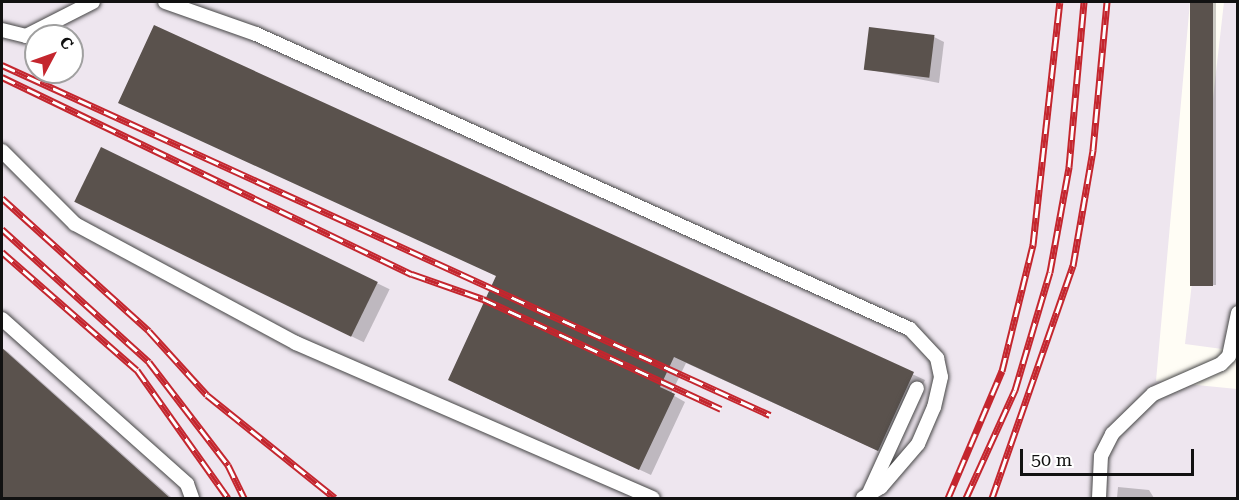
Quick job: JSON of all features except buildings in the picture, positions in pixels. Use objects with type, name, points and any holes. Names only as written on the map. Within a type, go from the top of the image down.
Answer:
[{"type":"lane","points":[[2,30],[26,36],[93,2]]},
{"type":"lane","points":[[165,2],[256,34],[910,329],[937,358],[941,377],[934,407],[918,444],[866,497]]},
{"type":"lane","points":[[2,151],[75,224],[296,343],[653,498]]},
{"type":"lane","points":[[1100,498],[1101,456],[1112,434],[1153,394],[1221,364],[1229,356],[1238,313]]},
{"type":"lane","points":[[2,319],[187,484],[192,498]]},
{"type":"lane","points":[[866,497],[917,388]]},
{"type":"shaded area","points":[[2,2],[1190,2],[1156,381],[1237,389],[1237,498],[2,498]]},
{"type":"shaded area","points":[[1224,2],[1237,2],[1237,351],[1185,344]]},
{"type":"railway","points":[[948,498],[1002,371],[1033,245],[1060,2]]},
{"type":"railway","points":[[966,498],[1015,390],[1050,272],[1069,167],[1084,2]]},
{"type":"railway","points":[[992,498],[1073,266],[1093,150],[1107,2]]},
{"type":"railway","points":[[2,65],[770,415]]},
{"type":"railway","points":[[2,77],[412,274],[483,299],[721,409]]},
{"type":"railway","points":[[2,198],[149,331],[207,395],[335,498]]},
{"type":"railway","points":[[2,229],[149,362],[228,465],[244,498]]},
{"type":"railway","points":[[2,252],[137,370],[228,498]]}]
